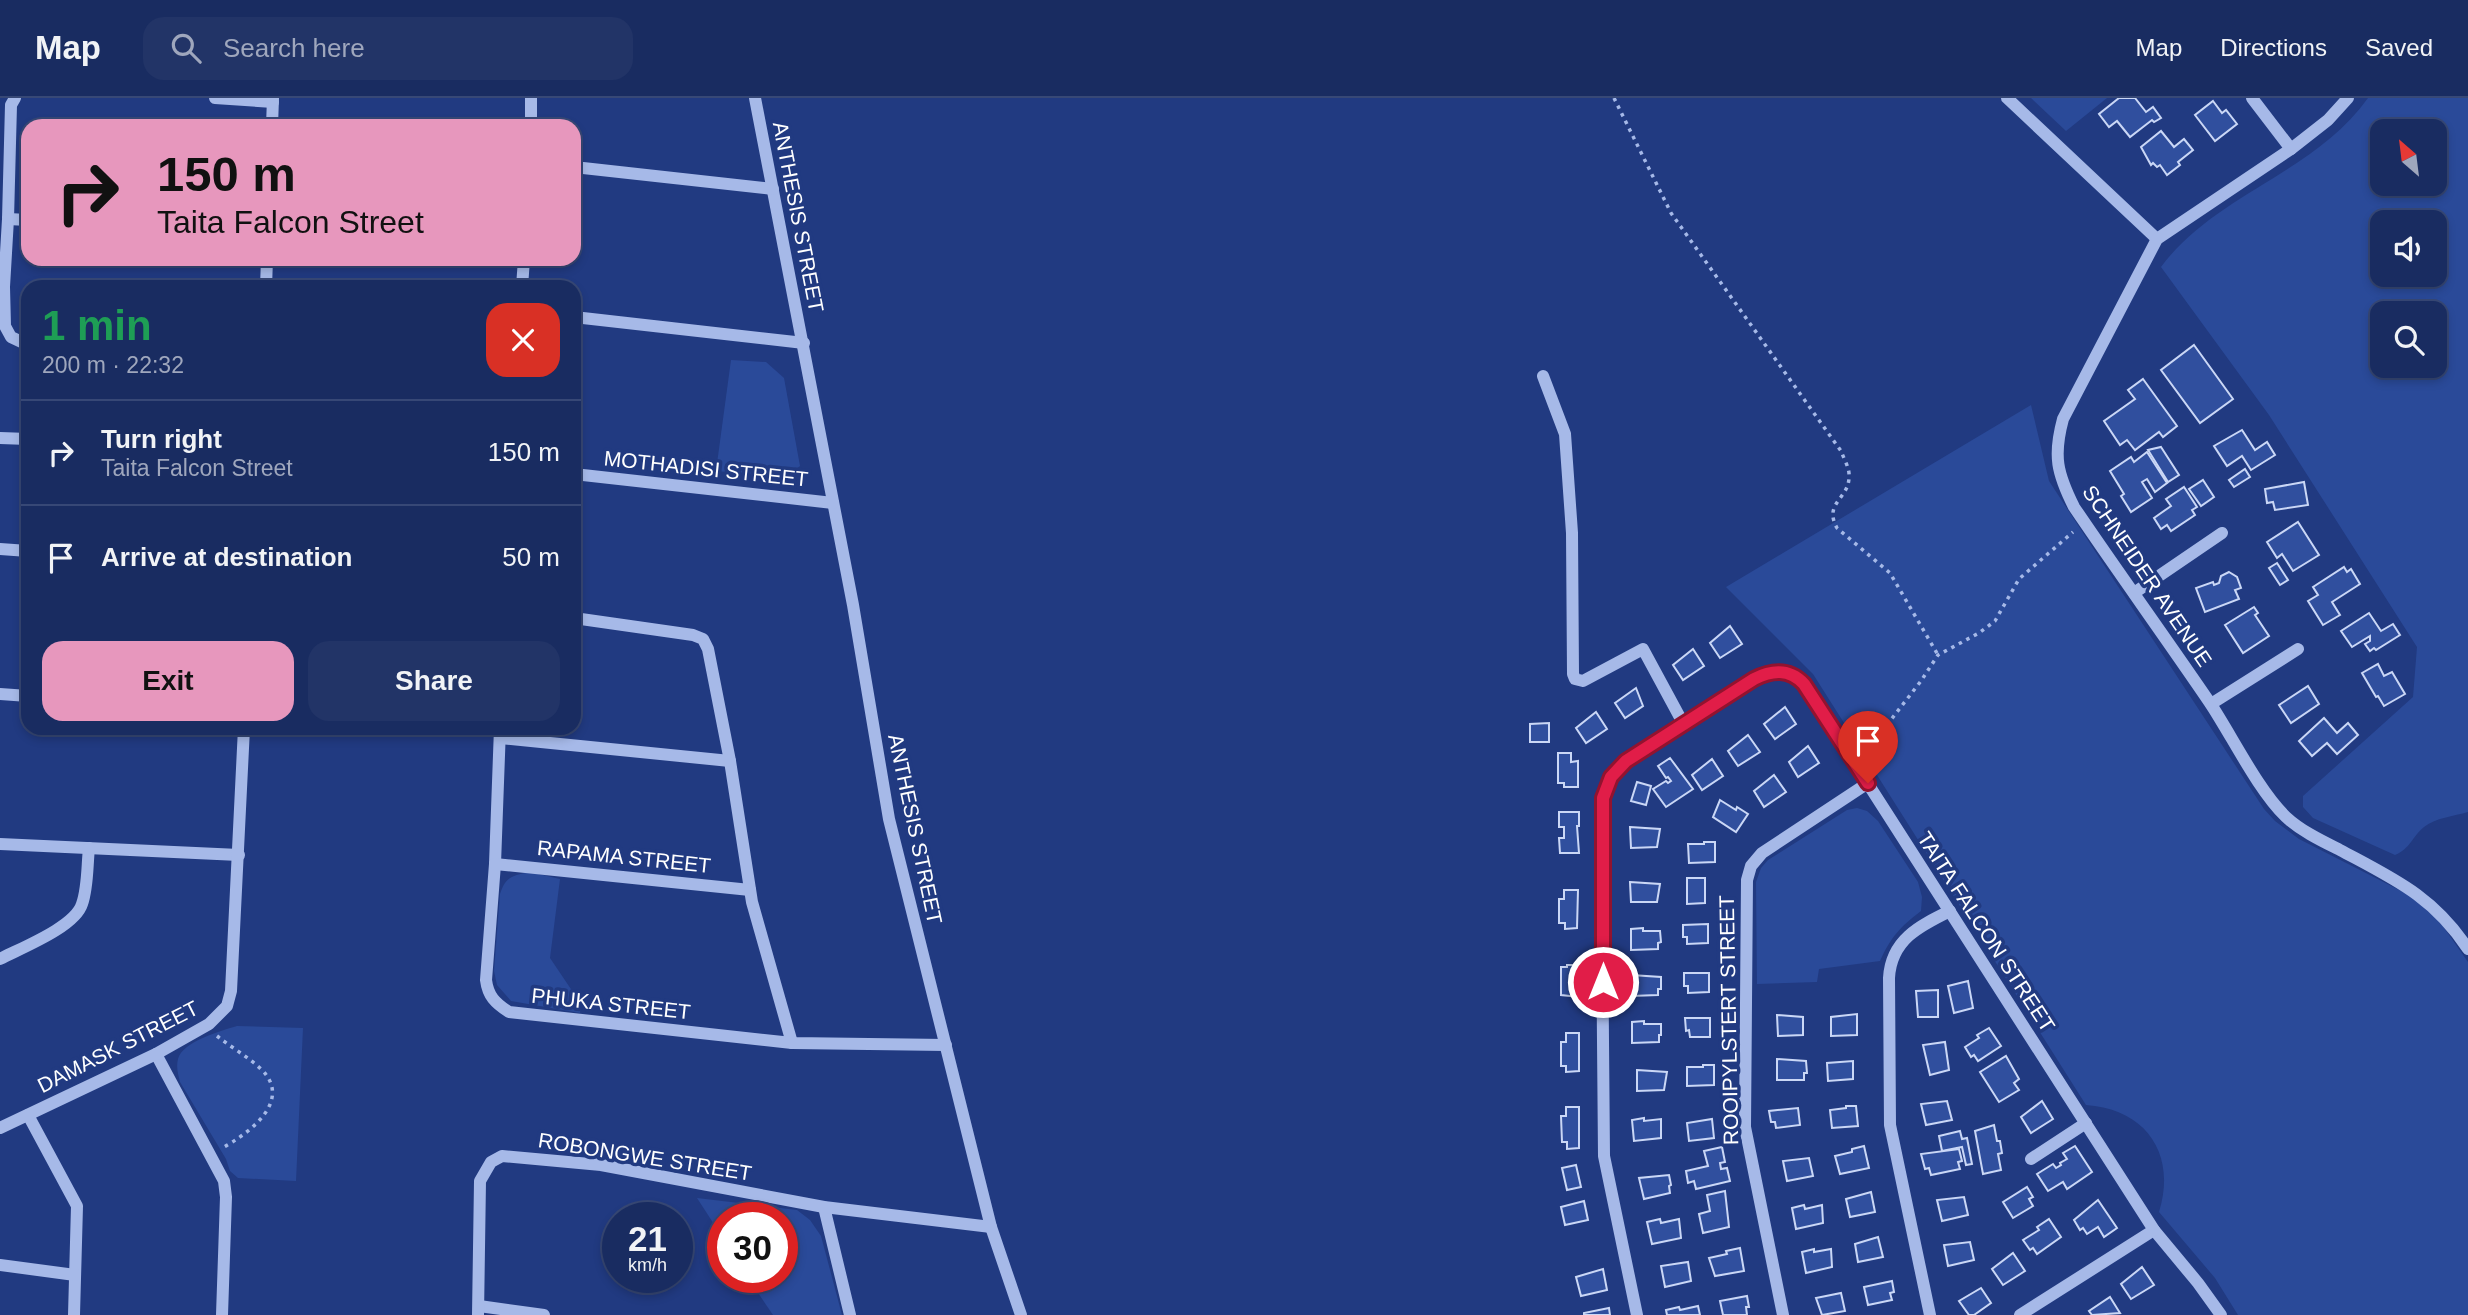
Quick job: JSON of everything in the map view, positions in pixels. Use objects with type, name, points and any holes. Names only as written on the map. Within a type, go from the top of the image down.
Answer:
[{"type":"street","points":[[15,98],[10,105],[4,287],[5,326],[11,337],[21,342]]},
{"type":"street","points":[[215,98],[273,100],[272,119]]},
{"type":"street","points":[[531,98],[531,119]]},
{"type":"street","name":"ANTHESIS STREET","points":[[755,98],[853,605],[889,819],[991,1227],[1021,1315]]},
{"type":"street","points":[[2007,98],[2157,239]]},
{"type":"street","points":[[2252,98],[2291,149]]},
{"type":"street","name":"SCHNEIDER AVENUE","points":[[2348,98],[2328,120],[2291,149],[2157,239],[2063,419],[2056,459],[2060,480],[2084,522],[2286,817],[2312,835],[2402,883],[2431,904],[2467,946]]},
{"type":"street","points":[[581,168],[773,189]]},
{"type":"street","points":[[8,219],[21,220]]},
{"type":"street","name":"ANTHESIS STREET","points":[[581,318],[804,343]]},
{"type":"street","points":[[1543,376],[1565,433],[1572,533],[1573,674],[1576,679],[1583,681],[1643,649],[1684,723]]},
{"type":"street","points":[[0,438],[21,439]]},
{"type":"street","name":"MOTHADISI STREET","points":[[581,475],[833,503]]},
{"type":"street","points":[[2134,593],[2222,533]]},
{"type":"street","points":[[0,549],[21,550]]},
{"type":"street","points":[[581,619],[693,635],[703,639],[708,649],[730,761],[750,890],[792,1043]]},
{"type":"street","points":[[2211,704],[2298,649]]},
{"type":"street","name":"TAITA FALCON STREET","points":[[1637,1315],[1604,1156],[1601,812],[1604,791],[1615,771],[1626,761],[1763,674],[1778,671],[1788,673],[1804,684],[2154,1230],[2199,1283],[2221,1315]]},
{"type":"street","points":[[0,694],[21,696]]},
{"type":"street","name":"DAMASK STREET","points":[[0,1128],[156,1054],[205,1027],[227,1006],[239,855],[244,735]]},
{"type":"street","name":"PHUKA STREET","points":[[500,735],[495,864],[486,980],[488,992],[497,1005],[509,1012],[792,1043],[946,1045]]},
{"type":"street","points":[[516,735],[730,761]]},
{"type":"street","name":"ROOIPYLSTERT STREET","points":[[1783,1315],[1745,1127],[1746,880],[1751,866],[1762,853],[1868,783]]},
{"type":"street","points":[[0,844],[239,855]]},
{"type":"street","points":[[0,960],[63,925],[77,913],[82,903],[89,848]]},
{"type":"street","name":"RAPAMA STREET","points":[[495,864],[750,890]]},
{"type":"street","points":[[1930,1315],[1890,1125],[1889,978],[1892,958],[1902,942],[1917,928],[1950,911]]},
{"type":"street","points":[[156,1054],[224,1181],[226,1197],[222,1315]]},
{"type":"street","points":[[28,1115],[77,1206],[74,1315]]},
{"type":"street","points":[[2031,1159],[2086,1123]]},
{"type":"street","name":"ROBONGWE STREET","points":[[478,1310],[480,1181],[491,1162],[502,1156],[601,1165],[824,1207],[991,1227]]},
{"type":"street","points":[[824,1207],[850,1315]]},
{"type":"street","points":[[2020,1315],[2154,1230]]},
{"type":"street","points":[[0,1265],[75,1275]]},
{"type":"street","points":[[478,1310],[544,1315]]},
{"type":"path","points":[[1614,98],[1671,213],[1841,451],[1849,477],[1847,486],[1833,509],[1832,520],[1837,528],[1890,573],[1938,655]]},
{"type":"path","points":[[1856,765],[1938,655],[1979,633],[1995,621],[2019,579],[2084,522]]},
{"type":"path","points":[[205,1027],[262,1070],[271,1084],[273,1094],[268,1110],[257,1125],[211,1154]]},
{"type":"shaded area","points":[[2031,98],[2107,98],[2066,131]]},
{"type":"shaded area","points":[[2368,98],[2468,98],[2468,812],[2428,824],[2395,855],[2313,818],[2303,807],[2303,796],[2413,697],[2417,647],[2269,415],[2161,267],[2183,242],[2209,220],[2321,146],[2346,124]]},
{"type":"shaded area","points":[[731,360],[766,362],[784,378],[800,466],[786,477],[716,471]]},
{"type":"shaded area","points":[[2031,405],[2049,481],[2264,809],[2299,839],[2411,896],[2440,922],[2468,962],[2468,1315],[2238,1315],[2215,1278],[2159,1212],[2164,1171],[2152,1138],[2140,1125],[2125,1115],[2107,1108],[2086,1105],[1813,674],[1726,587]]},
{"type":"shaded area","points":[[1857,808],[1867,811],[1878,821],[1918,882],[1922,897],[1921,911],[1897,933],[1880,961],[1819,969],[1817,982],[1757,984],[1756,882],[1761,868],[1768,860],[1847,810]]},
{"type":"shaded area","points":[[530,872],[560,879],[550,958],[581,1004],[580,1013],[511,1001],[497,985],[494,971],[500,894],[510,878]]},
{"type":"shaded area","points":[[237,1026],[303,1028],[296,1181],[238,1178],[230,1171],[226,1159],[180,1082],[178,1059],[187,1047],[203,1038]]},
{"type":"shaded area","points":[[697,1198],[730,1202],[707,1202],[707,1213]]},
{"type":"shaded area","points":[[798,1211],[810,1220],[821,1236],[842,1315],[773,1315],[758,1293],[798,1293]]},
{"type":"building","points":[[2119,98],[2135,98],[2146,112],[2153,107],[2161,118],[2154,122],[2152,120],[2130,137],[2117,121],[2109,127],[2099,114]]},
{"type":"building","points":[[2213,101],[2222,113],[2226,110],[2237,124],[2215,141],[2195,115]]},
{"type":"building","points":[[2161,131],[2174,147],[2184,139],[2193,150],[2167,175],[2160,165],[2151,165],[2141,147]]},
{"type":"building","points":[[2194,345],[2233,399],[2200,423],[2161,370]]},
{"type":"building","points":[[2143,379],[2177,426],[2163,437],[2159,432],[2135,450],[2127,440],[2120,445],[2104,421],[2135,399],[2128,390]]},
{"type":"building","points":[[2242,430],[2255,450],[2267,442],[2275,455],[2251,470],[2242,456],[2227,466],[2214,446]]},
{"type":"building","points":[[2161,447],[2179,475],[2168,482],[2148,450]]},
{"type":"building","points":[[2147,452],[2167,483],[2155,492],[2147,479],[2142,482],[2152,498],[2131,512],[2110,471],[2131,457],[2134,462]]},
{"type":"building","points":[[2245,469],[2250,477],[2234,487],[2229,480]]},
{"type":"building","points":[[2203,480],[2214,497],[2201,506],[2189,489]]},
{"type":"building","points":[[2304,482],[2308,505],[2275,510],[2273,502],[2267,503],[2265,489]]},
{"type":"building","points":[[2184,487],[2197,507],[2192,510],[2195,515],[2171,531],[2167,525],[2161,529],[2154,518],[2171,506],[2166,499]]},
{"type":"building","points":[[2298,522],[2319,555],[2293,571],[2282,554],[2277,558],[2267,542]]},
{"type":"building","points":[[2277,563],[2288,580],[2280,585],[2269,568]]},
{"type":"building","points":[[2344,567],[2347,572],[2351,569],[2360,584],[2332,602],[2340,615],[2323,625],[2308,601],[2318,595],[2313,587]]},
{"type":"building","points":[[2229,572],[2237,577],[2241,588],[2235,590],[2239,599],[2205,612],[2196,588],[2213,582],[2214,585],[2219,583],[2221,576]]},
{"type":"building","points":[[2254,607],[2258,613],[2255,615],[2269,636],[2243,653],[2225,625]]},
{"type":"building","points":[[2369,613],[2381,631],[2393,624],[2400,635],[2376,650],[2374,648],[2370,651],[2365,644],[2370,641],[2370,636],[2352,647],[2341,631]]},
{"type":"building","points":[[1730,626],[1742,644],[1720,658],[1710,643]]},
{"type":"building","points":[[1693,649],[1704,666],[1683,680],[1673,665]]},
{"type":"building","points":[[2378,664],[2384,676],[2392,672],[2405,694],[2384,706],[2362,673]]},
{"type":"building","points":[[2308,686],[2319,704],[2291,723],[2279,705]]},
{"type":"building","points":[[1636,688],[1643,706],[1625,718],[1615,703]]},
{"type":"building","points":[[1785,707],[1796,724],[1775,739],[1764,724]]},
{"type":"building","points":[[1596,712],[1607,729],[1586,743],[1576,728]]},
{"type":"building","points":[[2324,718],[2337,733],[2348,723],[2358,735],[2337,754],[2327,743],[2312,756],[2299,741]]},
{"type":"building","points":[[1549,723],[1549,742],[1530,742],[1530,724]]},
{"type":"building","points":[[1748,735],[1760,752],[1738,766],[1728,751]]},
{"type":"building","points":[[1808,746],[1819,763],[1798,777],[1789,762]]},
{"type":"building","points":[[1558,753],[1571,753],[1571,762],[1578,761],[1578,787],[1564,787],[1564,783],[1558,783]]},
{"type":"building","points":[[1670,758],[1693,789],[1666,807],[1653,789],[1671,781],[1658,766]]},
{"type":"building","points":[[1712,759],[1723,776],[1702,790],[1692,775]]},
{"type":"building","points":[[1774,775],[1786,792],[1764,807],[1754,791]]},
{"type":"building","points":[[1637,782],[1651,786],[1646,805],[1631,801]]},
{"type":"building","points":[[1720,800],[1748,814],[1736,832],[1713,817]]},
{"type":"building","points":[[1559,812],[1579,812],[1579,853],[1560,853],[1559,838],[1564,838],[1564,827],[1559,827]]},
{"type":"building","points":[[1630,827],[1660,829],[1657,847],[1631,848]]},
{"type":"building","points":[[1715,842],[1715,862],[1689,863],[1688,844]]},
{"type":"building","points":[[1687,878],[1705,878],[1705,903],[1687,904]]},
{"type":"building","points":[[1630,882],[1660,884],[1657,902],[1631,902]]},
{"type":"building","points":[[1564,890],[1578,890],[1577,928],[1565,929],[1565,923],[1559,923],[1559,899],[1564,899]]},
{"type":"building","points":[[1708,924],[1708,943],[1687,944],[1687,937],[1683,937],[1683,925]]},
{"type":"building","points":[[1643,928],[1643,931],[1660,931],[1661,942],[1658,943],[1658,949],[1631,950],[1631,929]]},
{"type":"building","points":[[1579,965],[1579,997],[1561,995],[1561,967]]},
{"type":"building","points":[[1684,973],[1709,973],[1709,992],[1688,993],[1688,986],[1684,986]]},
{"type":"building","points":[[1631,975],[1661,977],[1658,995],[1631,996]]},
{"type":"building","points":[[1968,981],[1973,1008],[1954,1013],[1948,986]]},
{"type":"building","points":[[1938,990],[1938,1017],[1918,1017],[1916,991]]},
{"type":"building","points":[[1857,1014],[1857,1035],[1831,1036],[1831,1017]]},
{"type":"building","points":[[1777,1015],[1803,1017],[1803,1035],[1778,1036]]},
{"type":"building","points":[[1685,1018],[1710,1018],[1710,1037],[1690,1037],[1689,1030],[1686,1031]]},
{"type":"building","points":[[1644,1021],[1644,1024],[1661,1024],[1659,1042],[1632,1043],[1632,1022]]},
{"type":"building","points":[[1989,1028],[2001,1046],[1978,1061],[1974,1055],[1971,1057],[1965,1047]]},
{"type":"building","points":[[1566,1033],[1579,1033],[1579,1071],[1566,1072],[1566,1066],[1561,1066],[1561,1042],[1566,1042]]},
{"type":"building","points":[[1945,1042],[1949,1070],[1930,1075],[1923,1045]]},
{"type":"building","points":[[2006,1056],[2019,1079],[2014,1083],[2019,1090],[1999,1102],[1980,1072]]},
{"type":"building","points":[[1777,1059],[1806,1061],[1807,1073],[1804,1073],[1804,1080],[1777,1080]]},
{"type":"building","points":[[1853,1061],[1853,1079],[1828,1081],[1827,1063]]},
{"type":"building","points":[[1714,1065],[1714,1085],[1687,1086],[1687,1067]]},
{"type":"building","points":[[1637,1070],[1667,1072],[1664,1090],[1637,1091]]},
{"type":"building","points":[[1947,1101],[1952,1120],[1926,1125],[1921,1104]]},
{"type":"building","points":[[2042,1101],[2053,1119],[2031,1133],[2021,1117]]},
{"type":"building","points":[[1856,1106],[1858,1126],[1832,1128],[1830,1110]]},
{"type":"building","points":[[1566,1107],[1579,1107],[1579,1148],[1567,1149],[1567,1142],[1562,1142],[1561,1116],[1566,1116]]},
{"type":"building","points":[[1798,1108],[1800,1125],[1776,1128],[1775,1122],[1771,1122],[1769,1111]]},
{"type":"building","points":[[1644,1118],[1644,1121],[1661,1119],[1661,1138],[1634,1141],[1632,1120]]},
{"type":"building","points":[[1712,1119],[1714,1138],[1689,1141],[1687,1123]]},
{"type":"building","points":[[1994,1125],[2002,1153],[1998,1154],[2001,1170],[1983,1174],[1975,1131]]},
{"type":"building","points":[[1960,1131],[1962,1139],[1967,1138],[1972,1164],[1966,1165],[1962,1147],[1942,1151],[1939,1136]]},
{"type":"building","points":[[1864,1146],[1869,1168],[1840,1174],[1835,1156]]},
{"type":"building","points":[[2075,1146],[2092,1172],[2067,1189],[2063,1182],[2048,1191],[2037,1174],[2053,1164],[2056,1168],[2061,1165],[2060,1163],[2067,1159],[2063,1153]]},
{"type":"building","points":[[1722,1147],[1725,1162],[1720,1163],[1721,1169],[1727,1168],[1730,1181],[1696,1189],[1694,1181],[1688,1183],[1686,1171],[1708,1166],[1704,1151]]},
{"type":"building","points":[[1959,1149],[1962,1161],[1958,1162],[1960,1169],[1931,1175],[1929,1168],[1925,1169],[1921,1154]]},
{"type":"building","points":[[1809,1158],[1813,1176],[1787,1181],[1783,1161]]},
{"type":"building","points":[[1576,1165],[1581,1187],[1567,1190],[1562,1168]]},
{"type":"building","points":[[1669,1175],[1670,1193],[1644,1199],[1639,1178]]},
{"type":"building","points":[[2027,1187],[2033,1197],[2029,1199],[2033,1206],[2013,1218],[2003,1202]]},
{"type":"building","points":[[1725,1191],[1729,1227],[1703,1233],[1699,1214],[1710,1211],[1707,1195]]},
{"type":"building","points":[[1871,1192],[1875,1212],[1850,1217],[1846,1199]]},
{"type":"building","points":[[1964,1197],[1968,1215],[1942,1221],[1937,1200]]},
{"type":"building","points":[[2098,1200],[2117,1228],[2104,1237],[2098,1227],[2087,1234],[2083,1228],[2080,1230],[2074,1220]]},
{"type":"building","points":[[1584,1201],[1588,1220],[1565,1225],[1561,1207]]},
{"type":"building","points":[[1804,1205],[1805,1209],[1822,1205],[1823,1223],[1796,1229],[1792,1208]]},
{"type":"building","points":[[1660,1219],[1661,1223],[1679,1219],[1681,1238],[1652,1244],[1647,1222]]},
{"type":"building","points":[[2049,1219],[2061,1237],[2037,1254],[2033,1248],[2030,1250],[2023,1240],[2039,1230],[2037,1227]]},
{"type":"building","points":[[1878,1237],[1883,1257],[1858,1262],[1855,1244]]},
{"type":"building","points":[[1970,1242],[1974,1260],[1948,1266],[1944,1245]]},
{"type":"building","points":[[1740,1248],[1744,1271],[1715,1276],[1709,1258]]},
{"type":"building","points":[[1814,1249],[1814,1252],[1831,1249],[1832,1267],[1806,1273],[1802,1252]]},
{"type":"building","points":[[2013,1253],[2025,1271],[2003,1285],[1992,1269]]},
{"type":"building","points":[[1688,1262],[1691,1281],[1665,1287],[1661,1266]]},
{"type":"building","points":[[2142,1267],[2154,1285],[2131,1299],[2121,1284]]},
{"type":"building","points":[[1603,1269],[1607,1290],[1581,1296],[1576,1277]]},
{"type":"building","points":[[1892,1281],[1892,1300],[1868,1305],[1864,1287]]},
{"type":"building","points":[[1981,1288],[1991,1303],[1974,1315],[1969,1315],[1959,1301]]},
{"type":"building","points":[[1841,1293],[1845,1311],[1822,1315],[1816,1298]]},
{"type":"building","points":[[1747,1296],[1747,1315],[1723,1315],[1720,1301]]},
{"type":"building","points":[[2110,1297],[2120,1313],[2092,1315],[2089,1311]]},
{"type":"building","points":[[1698,1306],[1700,1315],[1667,1315],[1666,1310]]},
{"type":"building","points":[[1609,1308],[1610,1315],[1584,1315],[1584,1313]]},
{"type":"route","points":[[1603,982],[1601,812],[1607,783],[1626,761],[1754,679],[1778,671],[1788,673],[1804,684],[1868,783]]}]
